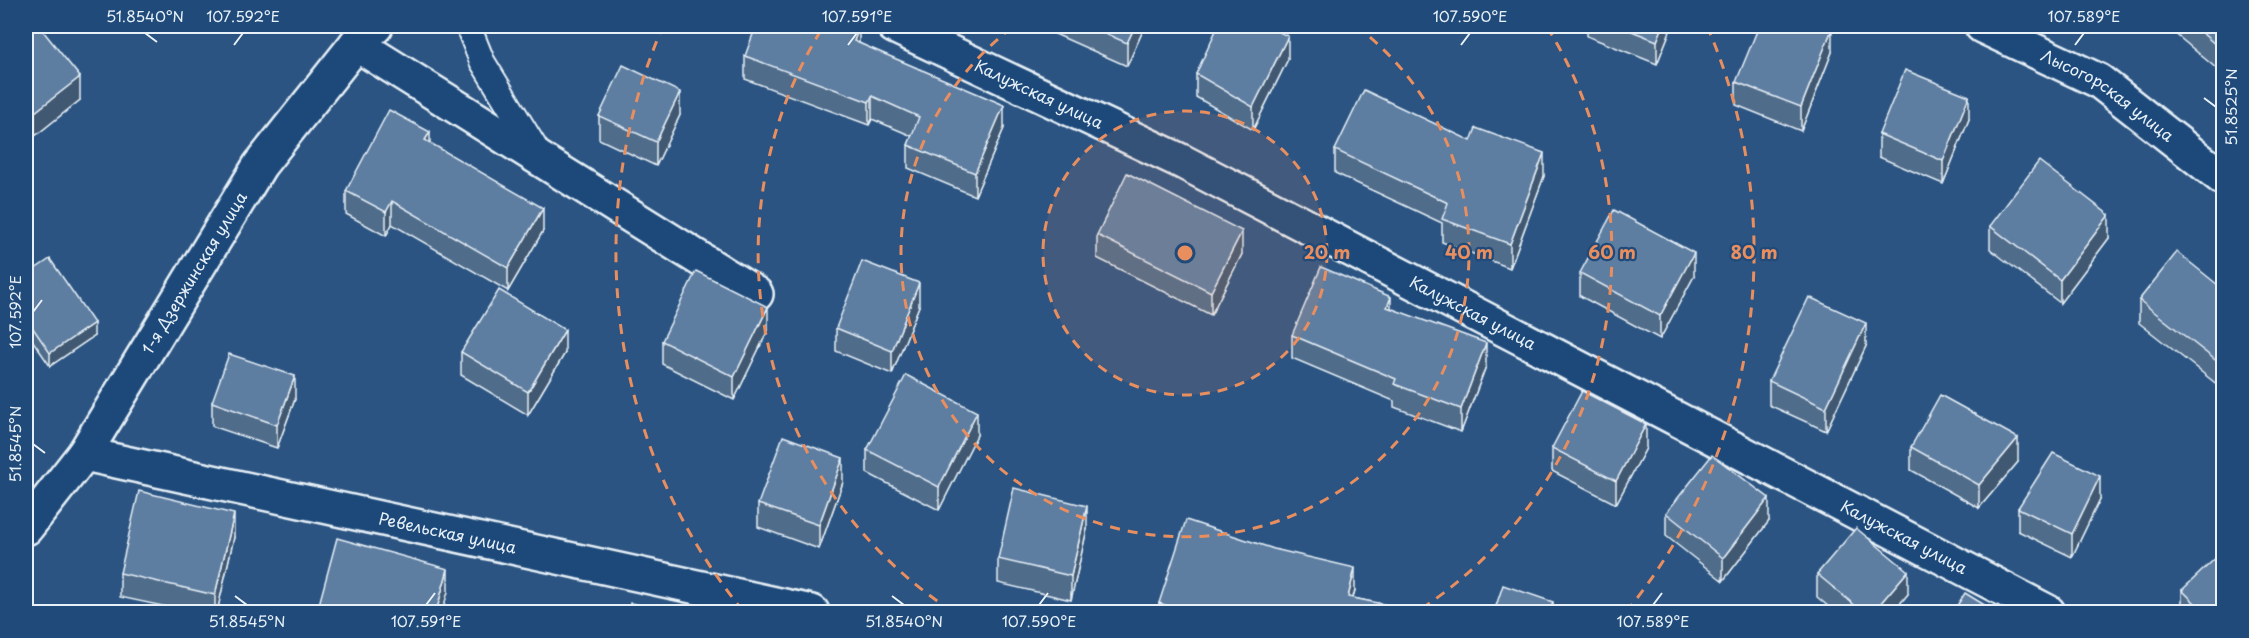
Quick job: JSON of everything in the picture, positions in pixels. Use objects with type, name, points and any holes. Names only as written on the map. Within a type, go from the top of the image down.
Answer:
[{"type":"street","name":"Калужская улица","points":[[894,26],[1183,162],[2048,612]]},
{"type":"street","name":"Лысогорская улица","points":[[1982,26],[2099,81],[2223,179]]},
{"type":"street","points":[[366,35],[543,161],[756,294]]},
{"type":"street","name":"1-я Дзержинская улица","points":[[26,528],[84,454],[260,165],[366,35]]},
{"type":"street","name":"Ревельская улица","points":[[84,454],[812,612]]},
{"type":"lane","points":[[468,26],[482,61],[543,161]]},
{"type":"building","points":[[26,26],[39,26],[80,77],[35,112],[26,100]]},
{"type":"building","points":[[756,26],[859,27],[854,41],[1004,105],[975,173],[908,145],[919,117],[872,96],[869,102],[745,56]]},
{"type":"building","points":[[1088,26],[1135,26],[1127,43]]},
{"type":"building","points":[[1218,26],[1266,26],[1288,36],[1253,107],[1196,74]]},
{"type":"building","points":[[1619,26],[1663,26],[1657,41]]},
{"type":"building","points":[[1759,26],[1824,26],[1832,29],[1801,107],[1736,82]]},
{"type":"building","points":[[2194,26],[2223,26],[2223,51]]},
{"type":"building","points":[[623,65],[680,92],[656,142],[599,116]]},
{"type":"building","points":[[1905,70],[1969,96],[1943,161],[1879,134]]},
{"type":"building","points":[[1364,90],[1471,141],[1476,128],[1544,153],[1510,244],[1442,219],[1448,203],[1335,150]]},
{"type":"building","points":[[389,110],[430,132],[425,140],[543,208],[508,268],[392,201],[386,212],[346,191]]},
{"type":"building","points":[[2039,161],[2109,215],[2060,280],[1990,226]]},
{"type":"building","points":[[1127,173],[1242,231],[1211,292],[1097,235]]},
{"type":"building","points":[[1614,210],[1694,253],[1660,316],[1580,273]]},
{"type":"building","points":[[2177,252],[2223,289],[2223,366],[2139,300]]},
{"type":"building","points":[[50,259],[94,323],[50,353],[26,318],[26,275]]},
{"type":"building","points":[[862,261],[919,283],[892,351],[836,328]]},
{"type":"building","points":[[1321,267],[1391,297],[1387,307],[1486,343],[1461,409],[1394,384],[1396,379],[1292,335]]},
{"type":"building","points":[[696,271],[768,307],[734,377],[662,341]]},
{"type":"building","points":[[499,290],[565,330],[528,392],[461,352]]},
{"type":"building","points":[[1809,297],[1866,323],[1826,408],[1769,381]]},
{"type":"building","points":[[229,354],[295,376],[277,425],[212,402]]},
{"type":"building","points":[[906,375],[977,412],[939,487],[867,450]]},
{"type":"building","points":[[1582,391],[1646,424],[1616,481],[1552,448]]},
{"type":"building","points":[[1940,395],[2018,438],[1979,485],[1911,447]]},
{"type":"building","points":[[783,436],[843,458],[819,525],[758,504]]},
{"type":"building","points":[[2053,453],[2100,476],[2072,534],[2018,508]]},
{"type":"building","points":[[1712,455],[1769,498],[1723,558],[1666,513]]},
{"type":"building","points":[[1014,488],[1087,506],[1071,576],[998,559]]},
{"type":"building","points":[[139,491],[234,514],[215,595],[120,573]]},
{"type":"building","points":[[1186,520],[1274,549],[1355,568],[1348,597],[1421,612],[1241,612],[1232,610],[1231,612],[1186,612],[1159,603]]},
{"type":"building","points":[[1856,528],[1908,571],[1873,612],[1863,612],[1817,574]]},
{"type":"building","points":[[337,538],[448,569],[436,612],[317,612]]},
{"type":"building","points":[[2222,552],[2223,612],[2204,612],[2182,590]]},
{"type":"building","points":[[1503,585],[1553,602],[1548,612],[1494,612]]},
{"type":"building","points":[[1965,593],[1996,612],[1953,612]]},
{"type":"building","points":[[630,603],[680,612],[628,612]]}]
